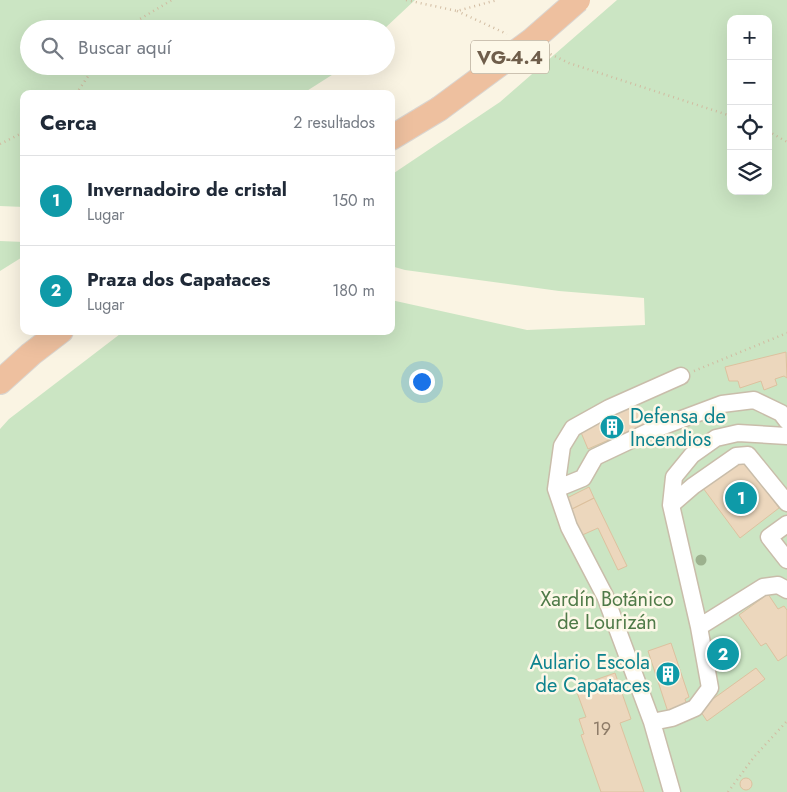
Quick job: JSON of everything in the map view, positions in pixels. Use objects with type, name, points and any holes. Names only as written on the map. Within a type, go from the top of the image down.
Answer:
[{"type":"highway","name":"VG-4.4","points":[[395,136],[439,109],[531,42],[578,0]]},
{"type":"highway","points":[[0,382],[56,335]]},
{"type":"street","points":[[672,792],[652,722],[605,596],[569,527],[556,489],[562,446],[573,428],[609,408],[681,376]]},
{"type":"street","points":[[556,489],[583,478],[595,456],[650,431],[722,404],[754,400],[782,413],[787,421]]},
{"type":"street","points":[[652,722],[672,718],[695,708],[710,688],[700,626],[671,505],[674,477],[692,455],[716,438],[738,433],[787,436]]},
{"type":"street","points":[[671,505],[693,486],[736,456],[748,455],[787,504]]},
{"type":"street","points":[[787,524],[769,537],[787,560]]},
{"type":"street","points":[[700,626],[763,587],[778,585],[787,590]]},
{"type":"path","points":[[138,20],[172,0]]},
{"type":"path","points":[[406,0],[457,11],[509,35]]},
{"type":"path","points":[[457,11],[497,0]]},
{"type":"path","points":[[543,51],[569,63],[727,115]]},
{"type":"path","points":[[79,90],[89,75]]},
{"type":"path","points":[[0,144],[20,134]]},
{"type":"path","points":[[772,134],[787,142]]},
{"type":"path","points":[[681,376],[787,333]]},
{"type":"path","points":[[728,792],[754,757],[787,721]]},
{"type":"green space","points":[[0,0],[415,0],[394,20],[20,20],[20,75],[332,75],[308,90],[20,90],[20,207],[0,206]]},
{"type":"green space","name":"Xardín Botánico de Lourizán","points":[[617,0],[787,0],[787,792],[0,792],[0,429],[9,419],[119,335],[395,335],[395,301],[527,330],[645,325],[644,298],[559,291],[395,267],[395,172],[500,102]]},
{"type":"green space","points":[[0,241],[20,242],[20,258],[0,271]]},
{"type":"building","points":[[786,352],[787,378],[784,376],[775,379],[777,385],[764,390],[761,381],[740,388],[738,381],[729,381],[725,367]]},
{"type":"building","name":"Defensa de Incendios","points":[[636,402],[645,424],[588,449],[580,430]]},
{"type":"building","points":[[742,458],[779,508],[740,538],[703,488]]},
{"type":"building","points":[[589,487],[594,498],[568,511],[563,500]]},
{"type":"building","points":[[594,498],[627,566],[618,570],[598,528],[580,536],[568,511]]},
{"type":"building","points":[[768,594],[778,609],[784,606],[787,610],[787,655],[778,661],[766,643],[761,646],[739,615]]},
{"type":"building","name":"Aulario Escola de Capataces","points":[[671,643],[689,697],[685,699],[687,706],[668,712],[648,651]]},
{"type":"building","points":[[756,668],[765,679],[707,721],[699,709]]},
{"type":"building","points":[[615,673],[631,719],[620,723],[644,792],[601,792],[581,735],[584,734],[579,719],[586,717],[575,687]]},
{"type":"building","points":[[746,778],[752,784],[746,790],[740,784]]},
{"type":"place","name":"Defensa de Incendios","points":[[612,427]]},
{"type":"place","name":"Invernadoiro de cristal","points":[[741,498]]},
{"type":"place","name":"Praza dos Capataces","points":[[723,654]]},
{"type":"place","name":"Aulario Escola de Capataces","points":[[668,674]]}]
